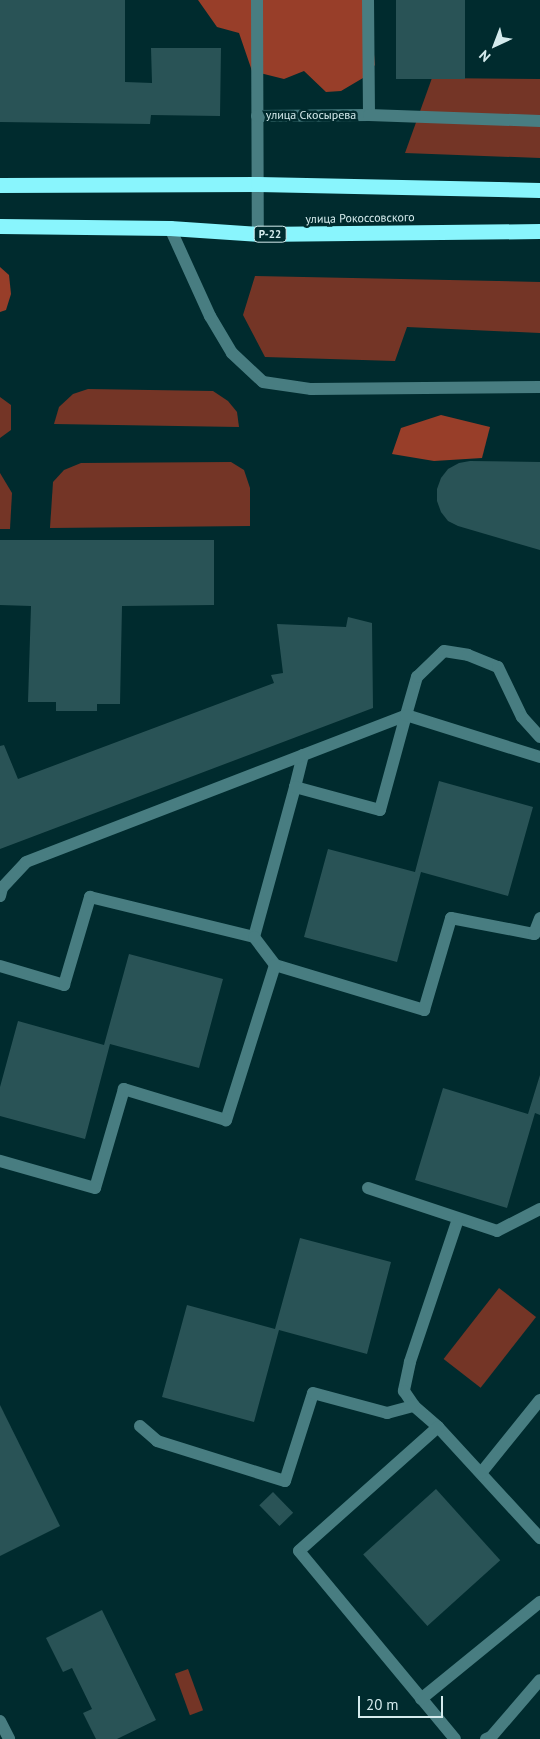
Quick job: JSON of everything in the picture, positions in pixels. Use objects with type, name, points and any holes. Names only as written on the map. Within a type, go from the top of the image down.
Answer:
[{"type":"highway","points":[[0,185],[258,184],[540,190]]},
{"type":"highway","name":"улица Рокоссовского","points":[[0,226],[170,228],[258,234],[540,231]]},
{"type":"street","name":"улица Скосырева","points":[[257,0],[258,234]]},
{"type":"street","name":"улица Скосырева","points":[[257,116],[370,115],[368,0]]},
{"type":"street","points":[[370,115],[540,121]]},
{"type":"street","points":[[170,228],[210,316],[232,353],[263,382],[311,390],[540,387]]},
{"type":"street","points":[[295,787],[380,810],[417,677],[444,651],[468,655],[498,667],[522,717],[540,736]]},
{"type":"street","points":[[0,896],[2,888],[26,862],[406,715],[540,757]]},
{"type":"street","points":[[254,938],[303,755]]},
{"type":"street","points":[[0,966],[64,985],[90,897],[254,938],[275,964],[424,1010],[452,918],[534,934],[540,918]]},
{"type":"street","points":[[0,1161],[95,1188],[124,1089],[226,1120],[275,964]]},
{"type":"street","points":[[368,1188],[458,1219],[497,1230],[540,1209]]},
{"type":"street","points":[[458,1219],[410,1362],[404,1392],[414,1406],[438,1427],[540,1538]]},
{"type":"street","points":[[140,1426],[157,1441],[285,1482],[313,1393],[387,1413],[414,1406]]},
{"type":"street","points":[[481,1473],[540,1400]]},
{"type":"street","points":[[438,1427],[299,1551],[455,1739]]},
{"type":"street","points":[[422,1699],[540,1602]]},
{"type":"street","points":[[486,1739],[491,1737],[540,1680]]},
{"type":"street","points":[[0,1721],[9,1739]]},
{"type":"shaded area","points":[[198,0],[369,0],[375,65],[363,78],[341,91],[326,92],[304,71],[284,79],[252,71],[239,33],[217,27]]},
{"type":"shaded area","points":[[432,78],[540,79],[540,158],[405,153]]},
{"type":"shaded area","points":[[0,267],[9,275],[11,294],[6,310],[0,312]]},
{"type":"shaded area","points":[[255,276],[540,282],[540,333],[407,327],[395,361],[265,357],[243,315]]},
{"type":"shaded area","points":[[88,389],[213,391],[228,401],[237,412],[239,427],[54,424],[59,407],[73,394]]},
{"type":"shaded area","points":[[0,397],[11,405],[11,430],[0,438]]},
{"type":"shaded area","points":[[441,415],[490,427],[482,458],[434,461],[392,454],[401,428]]},
{"type":"shaded area","points":[[231,462],[244,470],[250,488],[250,526],[50,528],[53,482],[64,470],[81,463]]},
{"type":"shaded area","points":[[0,473],[12,493],[10,529],[0,529]]},
{"type":"shaded area","points":[[499,1288],[536,1317],[481,1388],[444,1359]]},
{"type":"shaded area","points":[[188,1669],[203,1710],[190,1715],[175,1674]]},
{"type":"building","points":[[0,0],[125,0],[125,82],[152,83],[151,48],[221,48],[220,116],[151,115],[150,124],[0,122]]},
{"type":"building","points":[[396,0],[465,0],[465,79],[396,79]]},
{"type":"building","points":[[470,461],[540,462],[540,550],[458,526],[448,521],[441,512],[437,501],[437,489],[441,478],[448,469],[459,463]]},
{"type":"building","points":[[0,540],[214,540],[214,605],[122,606],[120,704],[97,704],[97,711],[56,711],[56,702],[28,702],[31,606],[0,605]]},
{"type":"building","points":[[348,617],[372,623],[373,708],[0,849],[0,746],[4,745],[18,779],[274,683],[271,675],[283,673],[277,624],[346,627]]},
{"type":"building","points":[[439,781],[533,807],[508,896],[421,872],[397,962],[304,937],[328,849],[415,872]]},
{"type":"building","points":[[129,954],[223,979],[199,1068],[110,1044],[85,1139],[0,1116],[0,1087],[18,1021],[104,1045]]},
{"type":"building","points":[[540,1075],[540,1115],[535,1113],[507,1208],[415,1180],[443,1088],[528,1114]]},
{"type":"building","points":[[300,1238],[391,1262],[367,1354],[279,1330],[254,1422],[162,1397],[187,1305],[275,1329]]},
{"type":"building","points":[[0,1405],[60,1526],[0,1556]]},
{"type":"building","points":[[436,1489],[500,1560],[427,1626],[363,1555]]},
{"type":"building","points":[[273,1492],[293,1513],[279,1526],[259,1505]]},
{"type":"building","points":[[102,1610],[156,1720],[117,1739],[96,1739],[83,1713],[92,1709],[72,1668],[63,1672],[46,1638]]}]
